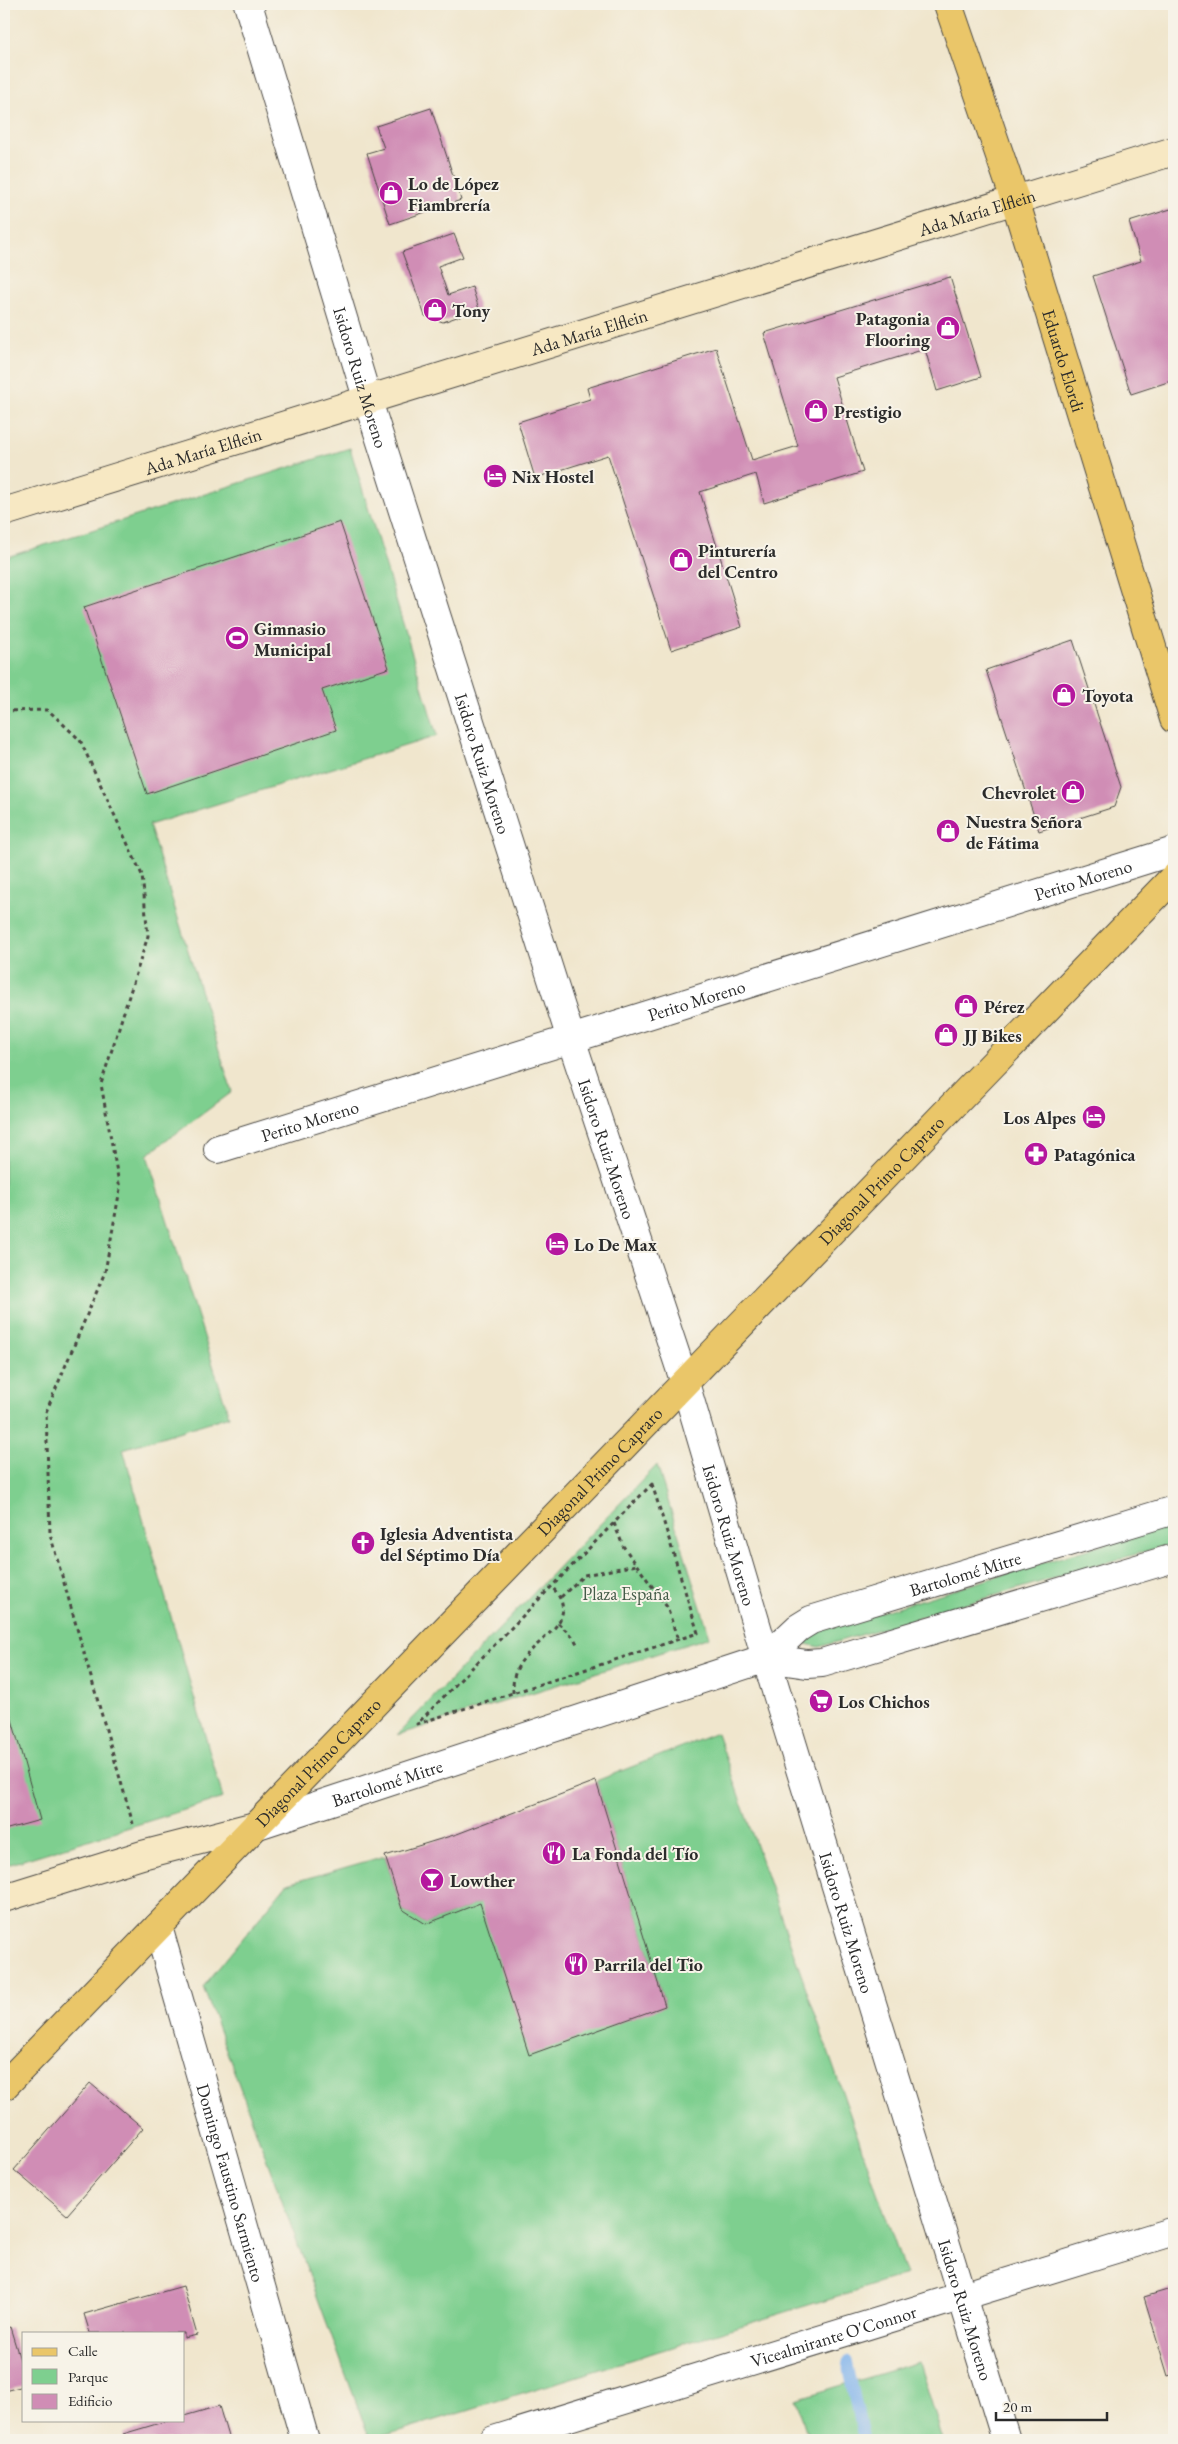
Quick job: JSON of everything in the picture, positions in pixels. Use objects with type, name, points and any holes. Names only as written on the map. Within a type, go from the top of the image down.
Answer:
[{"type":"main road","name":"Eduardo Elordi","points":[[948,4],[1015,200],[1174,719]]},
{"type":"main road","name":"Diagonal Primo Capraro","points":[[4,2086],[1174,877]]},
{"type":"street","name":"Isidoro Ruiz Moreno","points":[[248,4],[368,401],[571,1039],[685,1383],[766,1658],[1006,2440]]},
{"type":"street","name":"Ada María Elflein","points":[[4,512],[1174,151]]},
{"type":"street","name":"Perito Moreno","points":[[218,1149],[1174,851]]},
{"type":"street","name":"Bartolomé Mitre","points":[[4,1898],[142,1855],[255,1826],[766,1658],[798,1628],[811,1620],[1174,1510]]},
{"type":"street","name":"Bartolomé Mitre","points":[[766,1658],[807,1664],[822,1662],[1174,1558]]},
{"type":"street","name":"Domingo Faustino Sarmiento","points":[[158,1927],[305,2440]]},
{"type":"street","name":"Vicealmirante O'Connor","points":[[494,2440],[1174,2231]]},
{"type":"path","points":[[4,711],[48,710],[80,740],[142,875],[148,936],[102,1084],[120,1189],[105,1272],[46,1412],[50,1534],[142,1855]]},
{"type":"path","points":[[652,1484],[698,1633],[418,1724],[552,1587],[652,1484]]},
{"type":"path","points":[[614,1523],[623,1546],[667,1607],[678,1640]]},
{"type":"path","points":[[562,1598],[584,1575],[637,1565]]},
{"type":"path","points":[[513,1693],[512,1680],[518,1665],[558,1623],[564,1611],[562,1598],[552,1587]]},
{"type":"path","points":[[558,1623],[574,1638],[577,1644]]},
{"type":"green space","points":[[350,448],[437,736],[149,825],[232,1092],[147,1155],[229,1416],[123,1449],[223,1798],[4,1866],[4,558]]},
{"type":"green space","name":"Plaza España","points":[[657,1465],[710,1637],[397,1735]]},
{"type":"green space","points":[[1174,1523],[1174,1543],[819,1647],[806,1644],[806,1639],[815,1632]]},
{"type":"green space","points":[[717,1733],[906,2275],[370,2440],[203,1987],[287,1884],[385,1856],[402,1909],[426,1924],[480,1903],[665,2006],[596,1781]]},
{"type":"green space","points":[[919,2362],[943,2440],[809,2440],[796,2399]]},
{"type":"building","points":[[431,108],[461,200],[390,224],[367,153],[384,148],[376,126]]},
{"type":"building","points":[[1174,208],[1174,380],[1131,394],[1093,276],[1141,261],[1129,222]]},
{"type":"building","points":[[454,234],[463,257],[438,266],[448,295],[472,287],[479,309],[443,322],[425,316],[402,252]]},
{"type":"building","points":[[950,277],[981,377],[937,391],[925,349],[834,377],[863,472],[764,503],[756,474],[700,492],[742,627],[671,650],[608,455],[535,478],[518,422],[590,399],[587,388],[716,348],[752,460],[798,446],[764,333]]},
{"type":"building","name":"Gimnasio Municipal","points":[[340,522],[389,668],[322,690],[336,730],[147,794],[84,607]]},
{"type":"building","points":[[1073,640],[1121,787],[1114,807],[1039,831],[986,670]]},
{"type":"building","points":[[4,1691],[40,1820],[4,1830]]},
{"type":"building","points":[[596,1781],[665,2006],[529,2055],[480,1903],[426,1924],[402,1909],[385,1856],[457,1834]]},
{"type":"building","points":[[90,2083],[143,2128],[67,2215],[14,2170]]},
{"type":"building","points":[[183,2286],[197,2335],[185,2338],[185,2332],[90,2332],[84,2314]]},
{"type":"building","points":[[1174,2288],[1174,2374],[1168,2376],[1144,2297]]},
{"type":"building","points":[[10,2327],[22,2366],[22,2386],[4,2391],[4,2329]]},
{"type":"building","points":[[219,2406],[229,2440],[125,2440],[123,2434],[163,2422],[185,2422],[185,2416]]},
{"type":"waterway","points":[[847,2361],[864,2440]]},
{"type":"place","name":"Lo de López Fiambrería","points":[[391,193]]},
{"type":"place","name":"Tony","points":[[435,310]]},
{"type":"place","name":"Patagonia Flooring","points":[[948,328]]},
{"type":"place","name":"Prestigio","points":[[816,411]]},
{"type":"place","name":"Nix Hostel","points":[[495,476]]},
{"type":"place","name":"Pinturería del Centro","points":[[681,560]]},
{"type":"place","name":"Gimnasio Municipal","points":[[237,638]]},
{"type":"place","name":"Toyota","points":[[1064,695]]},
{"type":"place","name":"Chevrolet","points":[[1073,792]]},
{"type":"place","name":"Nuestra Señora de Fátima","points":[[948,831]]},
{"type":"place","name":"Pérez","points":[[966,1006]]},
{"type":"place","name":"JJ Bikes","points":[[946,1035]]},
{"type":"place","name":"Los Alpes","points":[[1094,1117]]},
{"type":"place","name":"Patagónica","points":[[1036,1154]]},
{"type":"place","name":"Lo De Max","points":[[557,1244]]},
{"type":"place","name":"Iglesia Adventista del Séptimo Día","points":[[363,1543]]},
{"type":"place","name":"Los Chichos","points":[[821,1701]]},
{"type":"place","name":"La Fonda del Tío","points":[[554,1853]]},
{"type":"place","name":"Lowther","points":[[432,1880]]},
{"type":"place","name":"Parrila del Tio","points":[[576,1964]]}]
